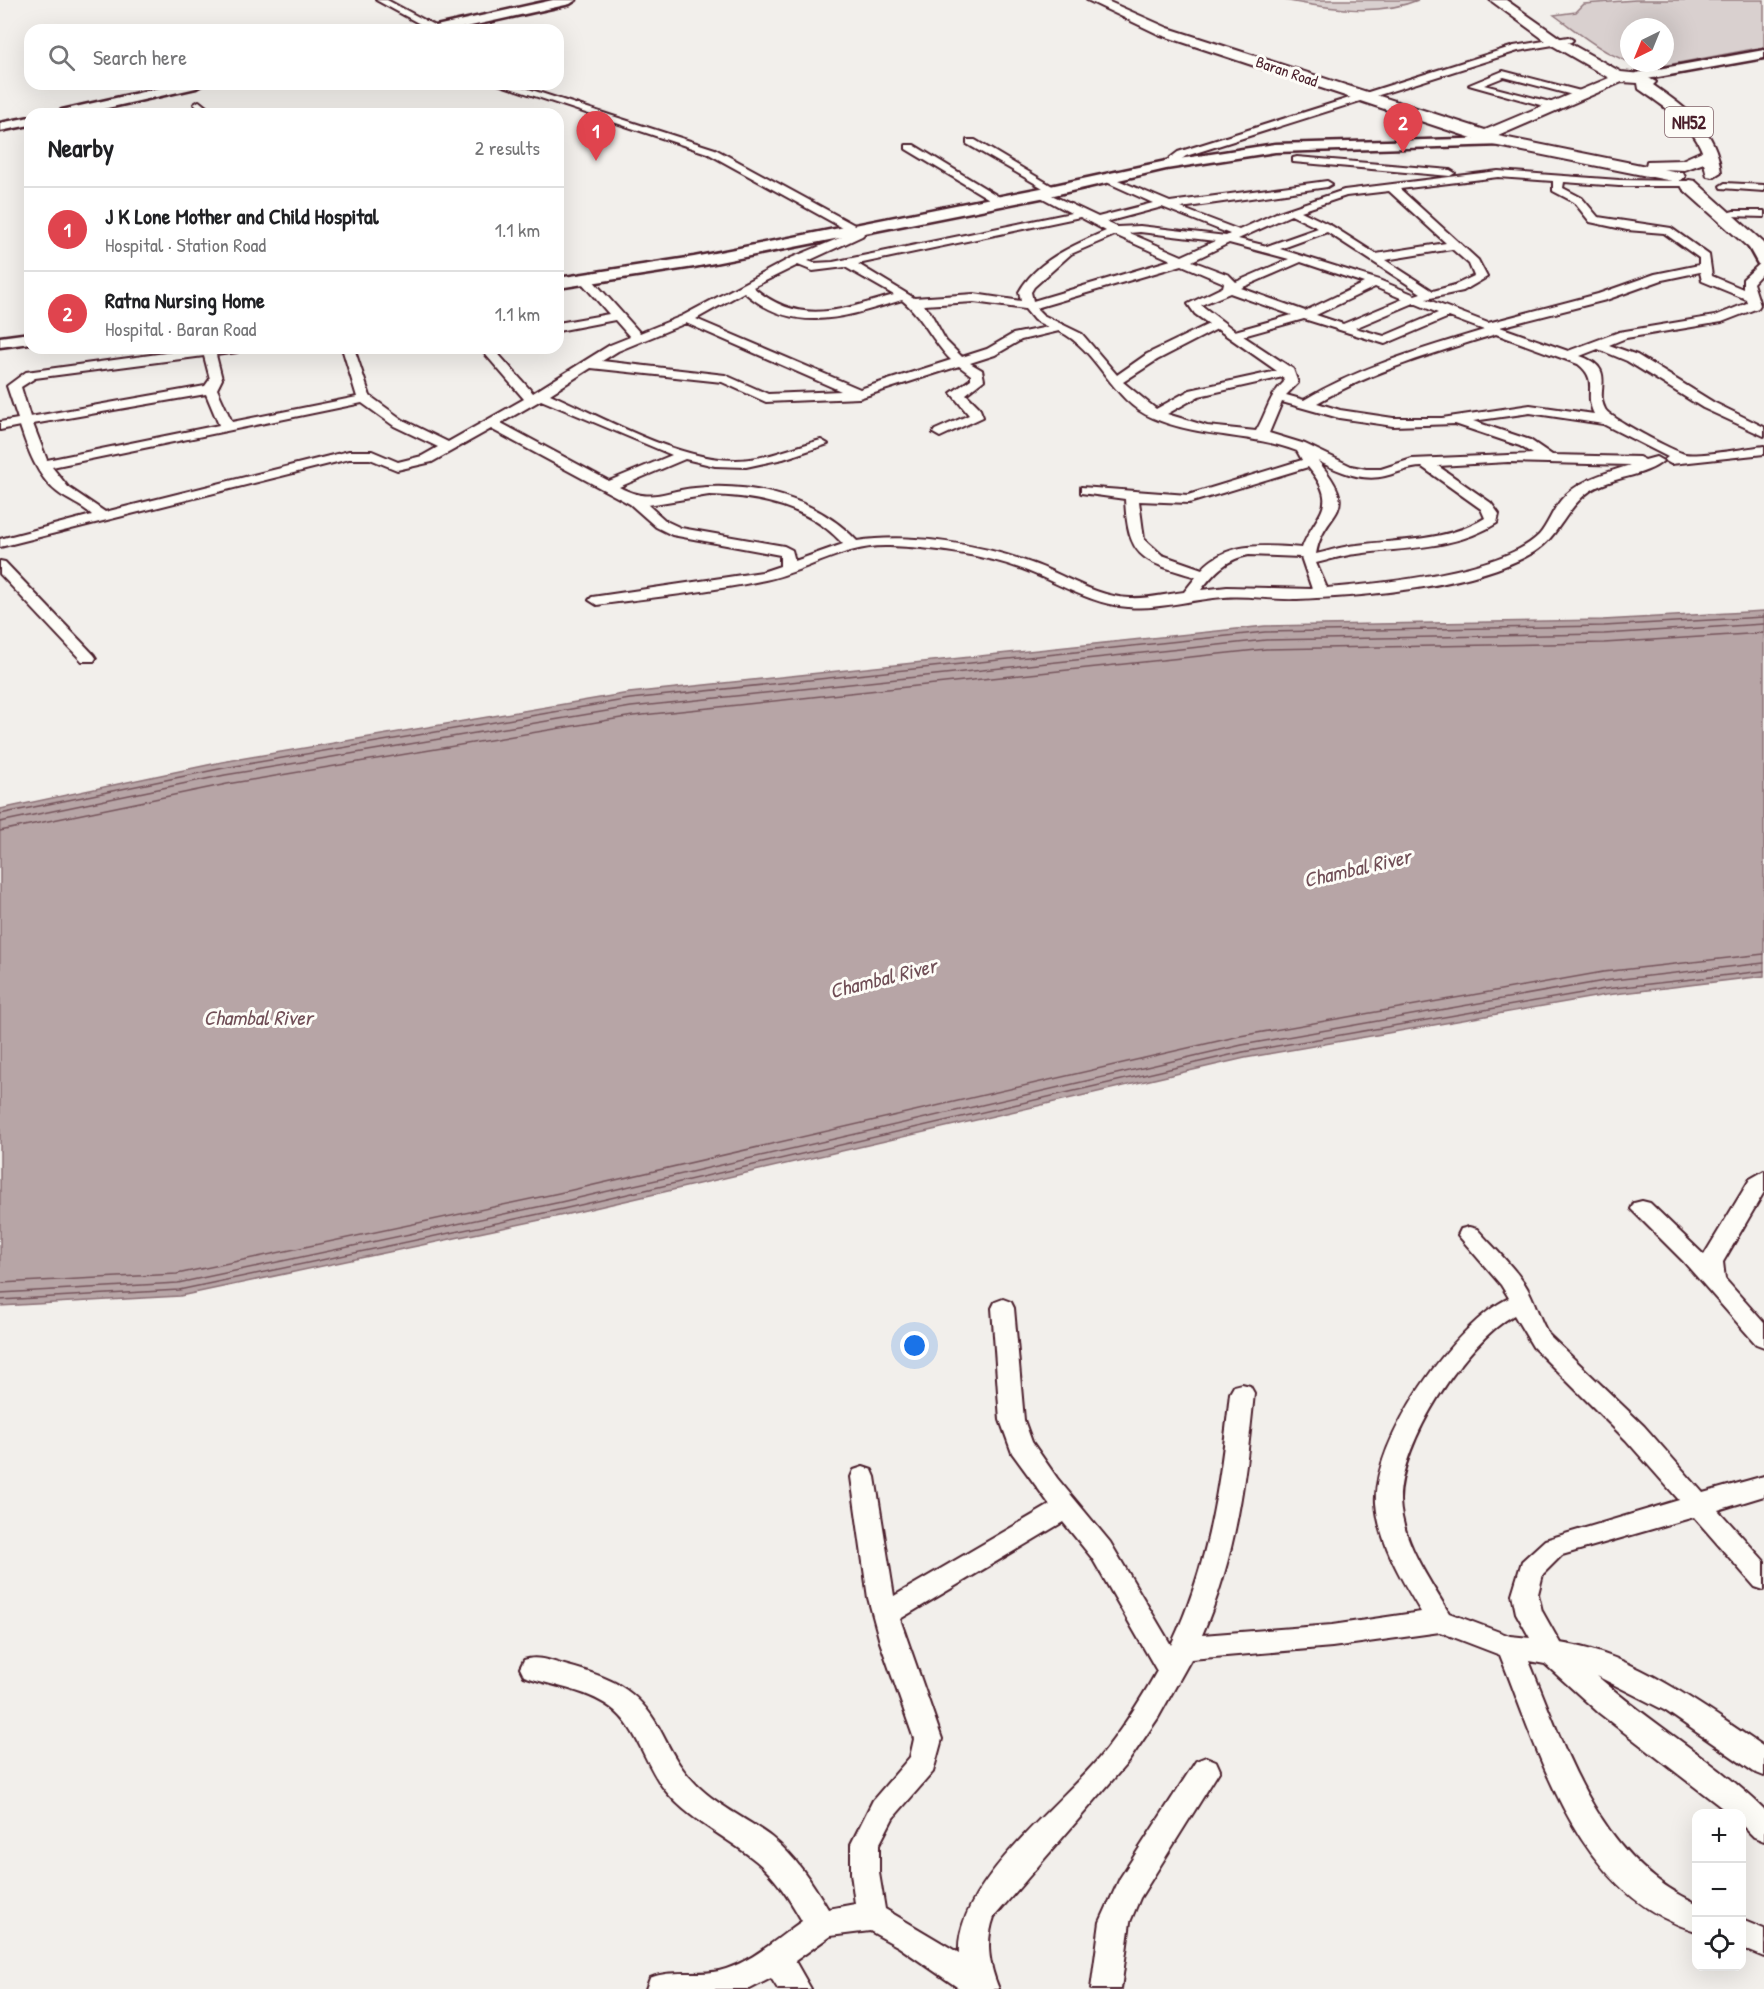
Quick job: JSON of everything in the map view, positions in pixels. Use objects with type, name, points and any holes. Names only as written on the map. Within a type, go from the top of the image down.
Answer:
[{"type":"main road","name":"Baran Road","points":[[1095,0],[1163,31],[1488,137],[1683,182]]},
{"type":"main road","name":"Baran Road","points":[[1109,0],[1117,6],[1156,21],[1365,96]]},
{"type":"main road","points":[[1497,0],[1631,80]]},
{"type":"main road","points":[[1509,0],[1562,40]]},
{"type":"main road","points":[[1584,95],[1584,92],[1631,80]]},
{"type":"main road","name":"NH52","points":[[1631,80],[1668,102],[1671,108],[1700,134],[1720,181]]},
{"type":"main road","points":[[1488,137],[1584,95],[1626,90],[1644,94],[1671,108]]},
{"type":"main road","points":[[1540,115],[1522,131],[1530,142],[1545,146],[1624,161],[1666,165],[1694,162],[1710,154]]},
{"type":"main road","points":[[1686,171],[1720,181],[1724,202],[1762,253],[1683,182],[1686,171]]},
{"type":"street","points":[[380,0],[426,24]]},
{"type":"street","points":[[464,24],[570,0]]},
{"type":"street","points":[[481,24],[586,0]]},
{"type":"street","points":[[1166,165],[1182,154],[1517,48],[1562,40]]},
{"type":"street","points":[[1631,80],[1764,54]]},
{"type":"street","points":[[1558,107],[1474,85],[1503,74],[1584,95]]},
{"type":"street","points":[[89,108],[169,90]]},
{"type":"street","points":[[106,108],[186,90]]},
{"type":"street","points":[[522,90],[711,151],[856,230]]},
{"type":"street","points":[[199,104],[203,108]]},
{"type":"street","points":[[0,129],[24,124]]},
{"type":"street","points":[[564,282],[856,230],[1166,165],[1286,147],[1462,143],[1488,137]]},
{"type":"street","points":[[971,142],[1080,214],[1182,261],[1225,278],[1230,282],[1229,288]]},
{"type":"street","points":[[910,147],[1000,201]]},
{"type":"street","points":[[1286,147],[1315,179],[1344,194]]},
{"type":"street","points":[[1297,160],[1474,175],[1559,177],[1619,183],[1683,182]]},
{"type":"street","points":[[744,286],[771,308],[805,317],[825,316],[908,299],[974,298],[1029,306],[1182,261],[1291,211],[1344,194],[1393,189],[1474,175]]},
{"type":"street","points":[[1559,177],[1557,189],[1578,200],[1594,220],[1627,227],[1667,230],[1705,257],[1706,278],[1750,296]]},
{"type":"street","points":[[1106,178],[1266,250],[1300,258],[1375,283],[1449,314],[1568,356],[1594,368],[1600,384],[1595,406],[1606,420]]},
{"type":"street","points":[[1720,181],[1764,186]]},
{"type":"street","points":[[1097,221],[1165,205],[1327,184]]},
{"type":"street","points":[[1344,328],[1413,298],[1472,283],[1481,277],[1474,262],[1393,189]]},
{"type":"street","points":[[1291,211],[1328,228],[1430,294]]},
{"type":"street","points":[[795,260],[813,267],[847,263],[1080,214]]},
{"type":"street","points":[[1734,214],[1764,214]]},
{"type":"street","points":[[1266,250],[1328,228]]},
{"type":"street","points":[[1234,236],[1152,229],[1115,231],[1067,252],[1029,285],[1025,292],[1029,306],[1040,320],[1081,340],[1115,382],[1145,410],[1194,430],[1264,436],[1300,447],[1347,470],[1366,473],[1382,472],[1424,462],[1547,458],[1656,461],[1764,450]]},
{"type":"street","points":[[0,543],[349,455],[372,455],[397,466],[427,459],[536,398],[614,348],[686,319],[795,260],[851,239],[858,234],[856,230]]},
{"type":"street","points":[[1374,258],[1454,245]]},
{"type":"street","points":[[1568,356],[1623,335],[1719,319],[1754,305],[1747,282],[1762,253]]},
{"type":"street","points":[[1264,436],[1262,432],[1271,417],[1277,396],[1291,383],[1288,372],[1233,335],[1194,304],[1300,258]]},
{"type":"street","points":[[847,263],[908,299],[924,312],[941,343],[958,362],[977,374],[978,380],[958,393],[974,410],[976,417],[940,433]]},
{"type":"street","points":[[1306,404],[1333,388],[1415,355],[1492,328],[1612,294],[1659,277],[1705,267]]},
{"type":"street","points":[[586,280],[638,339]]},
{"type":"street","points":[[1233,335],[1306,315],[1375,283]]},
{"type":"street","points":[[1229,288],[1385,340],[1449,314]]},
{"type":"street","points":[[564,326],[617,316]]},
{"type":"street","points":[[686,319],[860,394]]},
{"type":"street","points":[[1115,382],[1152,357],[1218,324]]},
{"type":"street","points":[[588,364],[708,376],[725,380],[766,398],[860,394],[991,352],[1017,338],[1058,327]]},
{"type":"street","points":[[0,342],[24,339]]},
{"type":"street","points":[[1596,345],[1632,358],[1698,400],[1764,432]]},
{"type":"street","points":[[102,518],[94,507],[68,494],[58,486],[43,465],[14,386],[19,380],[31,375],[174,354]]},
{"type":"street","points":[[0,426],[210,389],[216,379],[209,354]]},
{"type":"street","points":[[350,354],[357,373],[359,389],[364,399],[393,420],[448,447]]},
{"type":"street","points":[[492,354],[536,398],[685,454],[723,464],[739,464],[821,444]]},
{"type":"street","points":[[1155,415],[1195,393],[1288,372]]},
{"type":"street","points":[[210,389],[227,427]]},
{"type":"street","points":[[1277,396],[1340,414],[1382,420],[1456,420],[1530,409],[1606,420],[1684,459]]},
{"type":"street","points":[[43,465],[364,399]]},
{"type":"street","points":[[1456,420],[1525,443],[1547,458]]},
{"type":"street","points":[[490,423],[635,501],[662,524],[677,532],[779,549],[787,553],[788,570]]},
{"type":"street","points":[[1300,447],[1327,484],[1333,498],[1332,509],[1309,557],[1322,594]]},
{"type":"street","points":[[608,487],[685,454]]},
{"type":"street","points":[[597,600],[738,582],[788,570],[853,546],[887,541],[990,554],[1027,566],[1103,598],[1130,603],[1227,592],[1322,594],[1433,580],[1485,567],[1512,556],[1544,538],[1567,502],[1586,487],[1603,478],[1656,461]]},
{"type":"street","points":[[1086,490],[1132,496],[1189,499],[1311,462]]},
{"type":"street","points":[[1189,596],[1218,562],[1236,554],[1309,557],[1434,541],[1471,532],[1492,520],[1492,514],[1486,506],[1424,462]]},
{"type":"street","points":[[635,501],[648,502],[694,491],[722,491],[765,497],[823,518],[853,546]]},
{"type":"street","points":[[1132,496],[1135,531],[1141,546],[1162,560],[1207,574]]},
{"type":"street","points":[[0,565],[88,658]]},
{"type":"street","points":[[1714,1281],[1712,1262],[1716,1251],[1758,1184],[1764,1179]]},
{"type":"street","points":[[1642,1209],[1714,1281],[1764,1338]]},
{"type":"street","points":[[1468,1235],[1517,1290],[1519,1303],[1541,1341],[1635,1433],[1764,1578]]},
{"type":"street","points":[[1440,1621],[1411,1572],[1391,1524],[1388,1499],[1390,1471],[1409,1429],[1445,1371],[1493,1317],[1519,1303]]},
{"type":"street","points":[[1003,1308],[1012,1420],[1021,1446],[1101,1550],[1177,1659]]},
{"type":"street","points":[[983,1988],[972,1942],[984,1906],[1033,1847],[1108,1767],[1143,1718],[1177,1659],[1211,1581],[1226,1525],[1242,1393]]},
{"type":"street","points":[[863,1477],[885,1614],[928,1739],[923,1762],[883,1809],[865,1844],[865,1873],[872,1917]]},
{"type":"street","points":[[1764,1486],[1554,1546],[1531,1569],[1525,1594],[1529,1613],[1552,1653],[1609,1704],[1732,1796],[1764,1828]]},
{"type":"street","points":[[885,1614],[1066,1507]]},
{"type":"street","points":[[1177,1659],[1440,1621],[1510,1647],[1573,1656],[1612,1670],[1665,1697],[1764,1763]]},
{"type":"street","points":[[1510,1647],[1569,1788],[1590,1829],[1617,1860],[1647,1888],[1692,1915]]},
{"type":"street","points":[[533,1668],[597,1688],[617,1697],[636,1715],[672,1778],[693,1800],[774,1858],[792,1879],[821,1925]]},
{"type":"street","points":[[1106,1989],[1115,1922],[1130,1888],[1206,1770]]},
{"type":"street","points":[[661,1989],[718,1986],[753,1973],[821,1925],[839,1919],[872,1917],[909,1936],[983,1988]]},
{"type":"street","points":[[1746,1936],[1764,1943]]},
{"type":"street","points":[[774,1958],[796,1989]]},
{"type":"shaded area","points":[[1284,0],[1418,0],[1369,10],[1317,6]]},
{"type":"shaded area","points":[[1635,0],[1764,0],[1764,47],[1674,64],[1674,18],[1620,18],[1620,58],[1589,41],[1554,15],[1576,12],[1584,4]]},
{"type":"water","name":"Chambal River","points":[[1764,611],[1764,976],[1606,995],[1245,1058],[564,1215],[180,1296],[0,1306],[0,809],[222,762],[629,693],[1265,626],[1603,620]]},
{"type":"place","name":"Ratna Nursing Home","points":[[1403,153]]},
{"type":"place","name":"J K Lone Mother and Child Hospital","points":[[596,161]]}]
